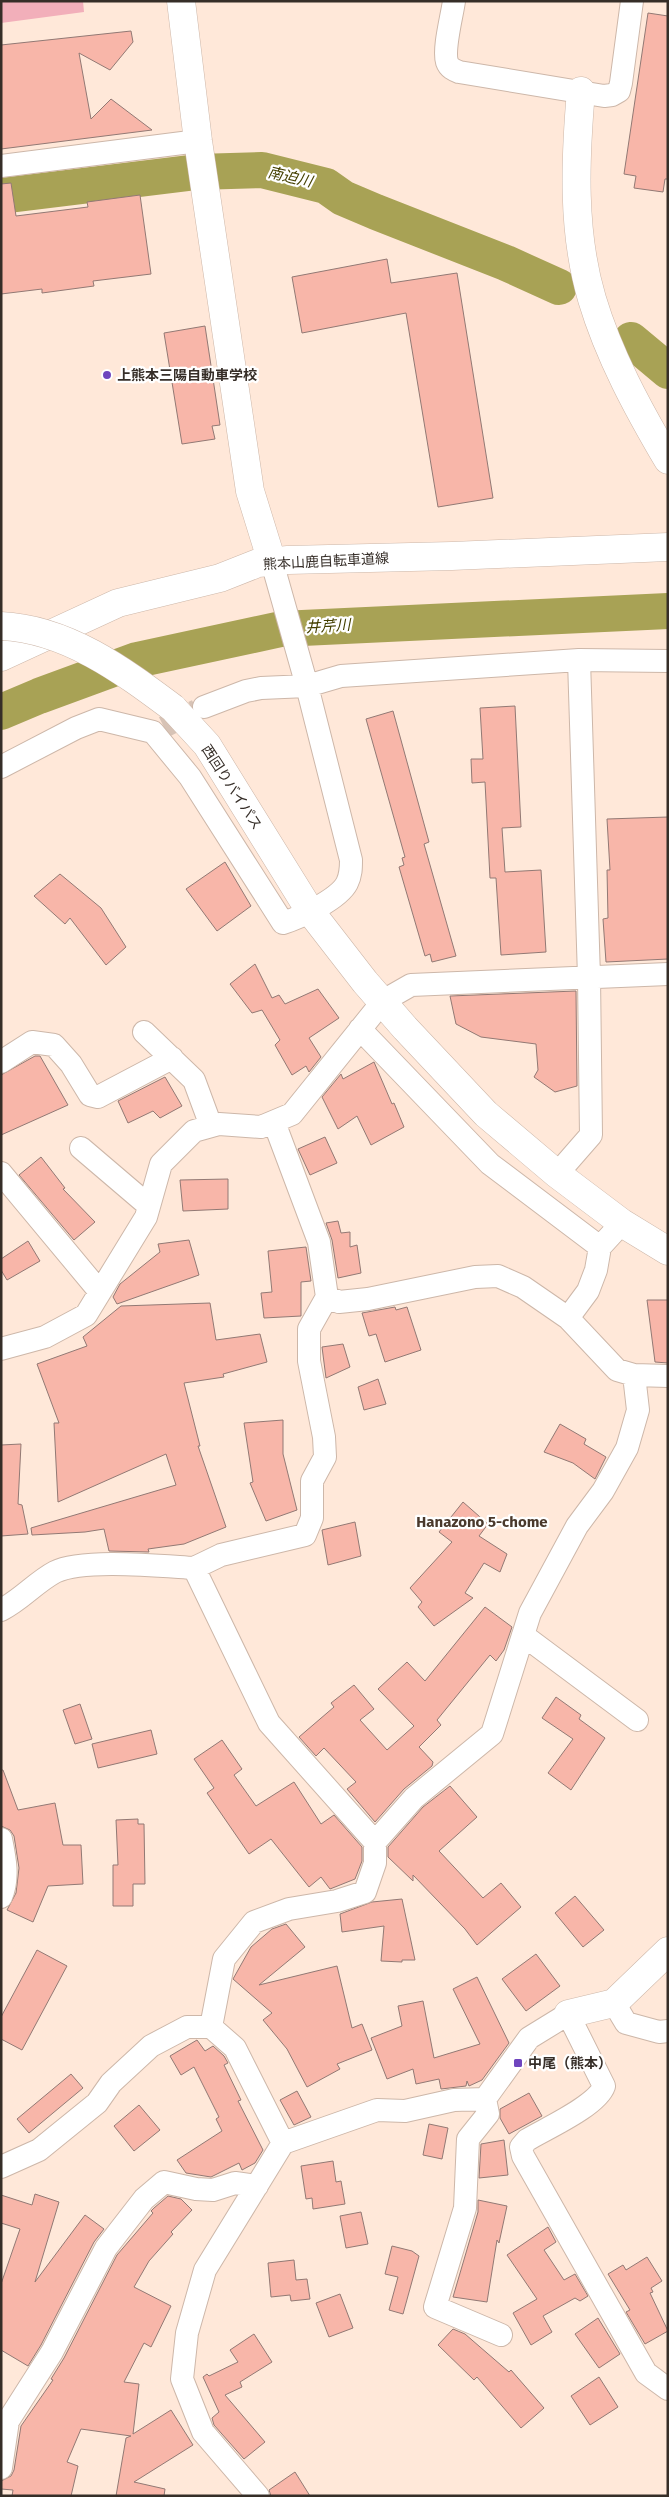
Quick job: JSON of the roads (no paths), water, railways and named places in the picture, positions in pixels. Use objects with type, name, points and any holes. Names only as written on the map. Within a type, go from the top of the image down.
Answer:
[{"type":"street","points":[[181,1],[199,147],[250,491],[306,681],[351,860],[351,874],[346,886],[310,911]]},
{"type":"street","points":[[454,1],[446,53],[448,63],[452,69],[459,72],[604,96],[612,95],[619,91],[632,1]]},
{"type":"street","points":[[581,91],[576,150],[577,201],[584,260],[592,298],[613,356],[638,408],[668,460]]},
{"type":"street","points":[[1,166],[199,147]]},
{"type":"street","name":"熊本山鹿自転車道線","points":[[1,657],[118,603],[220,578],[258,563],[274,571],[668,547]]},
{"type":"street","name":"西回りバイパス","points":[[1,626],[55,636],[88,651],[129,675],[163,722],[207,745],[310,911],[365,982],[384,1001],[405,1028],[486,1114],[557,1174],[622,1223],[668,1252]]},
{"type":"street","points":[[557,1174],[591,1135],[589,977],[579,660]]},
{"type":"street","points":[[204,707],[246,691],[341,676],[579,660],[668,661]]},
{"type":"street","points":[[1,768],[76,728],[99,719],[163,722]]},
{"type":"street","points":[[1,1349],[45,1336],[86,1315],[141,1225],[149,1206],[161,1164],[194,1130],[218,1124],[261,1127],[292,1114],[384,1001],[411,985],[668,974]]},
{"type":"street","points":[[360,1029],[490,1164],[600,1247]]},
{"type":"street","points":[[144,1032],[194,1080],[211,1126]]},
{"type":"street","points":[[1,1062],[32,1042],[54,1045],[71,1064],[90,1095],[98,1097],[172,1058]]},
{"type":"street","points":[[1,1610],[55,1572],[72,1566],[137,1564],[194,1568],[221,1555],[305,1535],[312,1518],[312,1481],[325,1457],[324,1437],[309,1361],[309,1329],[327,1296],[318,1242],[274,1122]]},
{"type":"street","points":[[81,1148],[149,1206]]},
{"type":"street","points":[[1,1173],[100,1292]]},
{"type":"street","points":[[568,1318],[588,1291],[596,1270],[600,1247],[622,1223]]},
{"type":"street","points":[[327,1296],[340,1302],[368,1299],[474,1277],[498,1276],[523,1287],[568,1318],[618,1370],[634,1375],[668,1376]]},
{"type":"street","points":[[211,2027],[224,1959],[254,1922],[288,1908],[337,1901],[365,1892],[375,1863],[375,1842],[414,1798],[492,1734],[530,1613],[577,1526],[602,1491],[627,1448],[638,1410],[634,1375]]},
{"type":"street","points":[[194,1568],[269,1723],[375,1842]]},
{"type":"street","points":[[523,1635],[637,1720]]},
{"type":"street","points":[[1,1839],[5,1860],[5,1888],[1,1897]]},
{"type":"street","points":[[501,2335],[435,2308],[466,2208],[468,2139],[488,2114],[485,2099],[528,2038],[568,2014],[614,2003],[668,1951]]},
{"type":"street","points":[[614,2003],[626,2023],[659,2032],[668,2031]]},
{"type":"street","points":[[568,2014],[604,2086],[598,2096],[587,2105],[527,2140],[521,2147],[523,2156],[646,2373],[668,2389]]},
{"type":"street","points":[[1,2167],[39,2150],[97,2103],[111,2083],[151,2046],[187,2027],[211,2027],[235,2048],[282,2143]]},
{"type":"street","points":[[258,2496],[203,2432],[182,2379],[187,2334],[205,2270],[282,2143],[377,2110],[405,2111],[454,2100],[485,2099]]},
{"type":"street","points":[[1,2468],[8,2421],[52,2352],[106,2248],[144,2199],[164,2182],[196,2189],[213,2190],[236,2183],[257,2186]]},
{"type":"waterway","name":"南迫川","points":[[1,196],[197,172],[262,170],[326,186],[343,198],[506,263],[559,287]]},
{"type":"waterway","name":"南迫川","points":[[631,340],[668,371]]},
{"type":"waterway","name":"井芹川","points":[[1,712],[137,660],[281,629],[668,611]]},
{"type":"tunnel","points":[[164,727],[197,710]]},
{"type":"place","name":"上熊本三陽自動車学校","points":[[107,375]]},
{"type":"place","name":"中尾（熊本）","points":[[518,2063]]},
{"type":"district","name":"Hanazono 5-chome","points":[[482,1522]]}]
